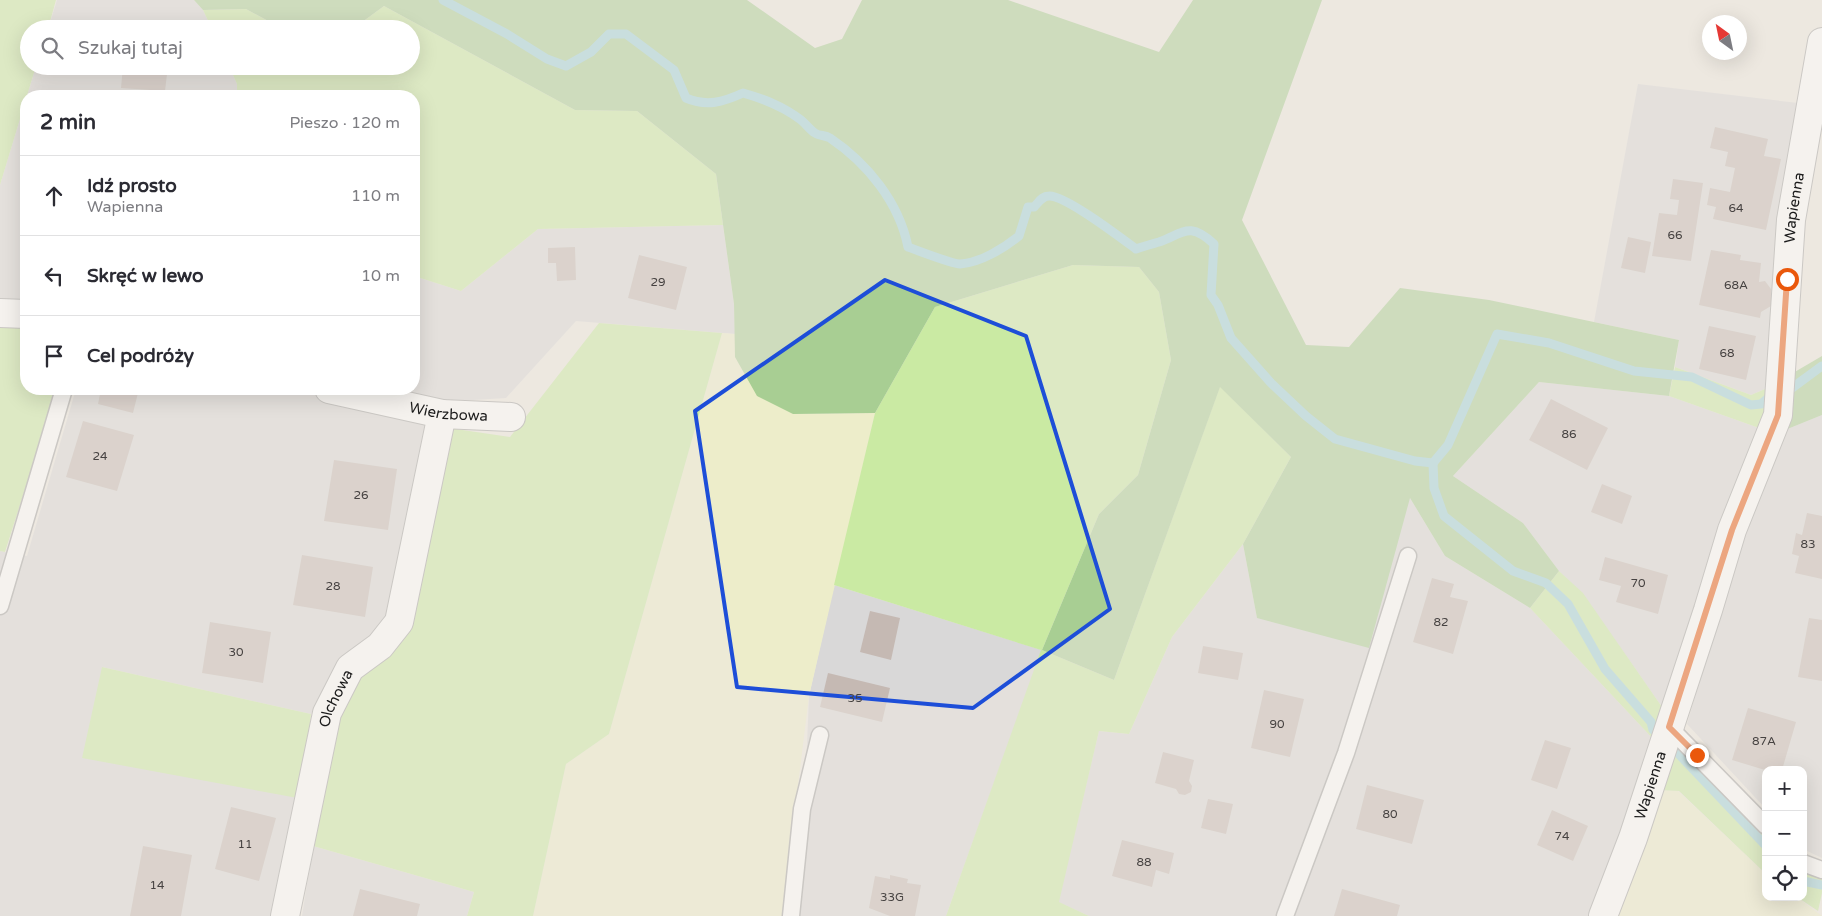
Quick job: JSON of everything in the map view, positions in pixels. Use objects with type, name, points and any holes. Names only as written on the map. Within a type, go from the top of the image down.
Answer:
[{"type":"street","name":"Wapienna","points":[[1603,916],[1633,838],[1732,530],[1778,415],[1790,220],[1822,42]]},
{"type":"street","points":[[0,313],[20,314]]},
{"type":"street","name":"Wierzbowa","points":[[356,395],[442,414],[511,417]]},
{"type":"street","name":"Olchowa","points":[[285,916],[327,713],[350,668],[380,646],[399,622],[442,414]]},
{"type":"lane","points":[[0,606],[62,395]]},
{"type":"lane","points":[[1285,916],[1346,752],[1408,556]]},
{"type":"lane","points":[[1669,727],[1762,822]]},
{"type":"lane","points":[[791,916],[802,809],[820,735]]},
{"type":"lane","points":[[1807,864],[1822,870]]},
{"type":"highlighted area","points":[[885,280],[1026,336],[1110,609],[973,708],[737,687],[695,411]]},
{"type":"shaded area","points":[[57,0],[194,0],[203,10],[208,20],[51,20]]},
{"type":"shaded area","points":[[33,75],[233,75],[237,84],[237,90],[29,90]]},
{"type":"shaded area","points":[[1638,84],[1798,103],[1772,386],[1751,395],[1675,367],[1679,340],[1594,322]]},
{"type":"shaded area","points":[[20,119],[20,305],[0,308],[0,185]]},
{"type":"shaded area","points":[[723,225],[734,304],[735,334],[576,321],[506,398],[441,402],[412,395],[420,395],[420,278],[461,291],[538,229]]},
{"type":"shaded area","points":[[1539,382],[1669,396],[1759,428],[1662,707],[1583,594],[1559,571],[1523,523],[1453,476]]},
{"type":"shaded area","points":[[74,395],[319,395],[432,422],[395,615],[340,665],[311,714],[102,667],[303,799],[276,916],[0,916],[0,551],[27,556]]},
{"type":"shaded area","points":[[1822,415],[1822,858],[1807,851],[1807,766],[1762,766],[1762,805],[1687,724],[1754,498],[1785,430]]},
{"type":"shaded area","points":[[1410,498],[1445,556],[1530,608],[1655,741],[1588,916],[1089,916],[1058,902],[1099,731],[1129,734],[1172,637],[1243,544],[1257,618]]},
{"type":"shaded area","points":[[834,585],[1042,650],[946,916],[800,916],[809,696]]},
{"type":"shaded area","points":[[313,846],[474,892],[467,916],[302,916]]},
{"type":"green space","points":[[0,0],[56,0],[50,20],[20,20],[20,75],[33,75],[29,90],[20,90],[20,119],[0,185]]},
{"type":"green space","points":[[194,0],[747,0],[815,48],[842,39],[862,0],[1008,0],[1159,52],[1193,0],[1322,0],[1242,220],[1306,345],[1349,347],[1400,288],[1489,300],[1679,340],[1669,396],[1539,382],[1453,476],[1523,523],[1559,571],[1530,608],[1445,556],[1410,498],[1369,648],[1257,618],[1243,544],[1291,457],[1220,387],[1114,680],[1042,650],[1099,514],[1138,475],[1171,360],[1159,292],[1139,267],[1073,265],[935,307],[875,413],[793,414],[757,396],[735,357],[734,304],[716,174],[637,111],[575,110],[420,26],[420,20],[410,20],[384,6],[365,20],[266,20],[246,9],[203,10]]},
{"type":"green space","points":[[384,6],[410,20],[365,20]]},
{"type":"green space","points":[[246,9],[266,20],[208,20],[203,10]]},
{"type":"green space","points":[[420,26],[575,110],[637,111],[716,174],[723,225],[538,229],[461,291],[420,278],[420,90],[237,90],[237,84],[233,75],[420,75]]},
{"type":"green space","points":[[1073,265],[1139,267],[1159,292],[1171,360],[1138,475],[1099,514],[1042,650],[1114,680],[1220,386],[1291,457],[1243,544],[1172,637],[1129,734],[1099,731],[1059,902],[1089,916],[946,916],[1041,650],[834,585],[875,413],[935,307]]},
{"type":"green space","points":[[0,322],[20,324],[20,395],[55,395],[5,552],[0,551]]},
{"type":"green space","points":[[599,323],[722,333],[609,734],[566,764],[533,916],[467,916],[474,892],[313,846],[337,719],[356,679],[403,641],[449,428],[510,437]]},
{"type":"green space","points":[[722,333],[735,334],[735,357],[793,414],[875,413],[809,696],[782,916],[533,916],[566,764],[609,734]]},
{"type":"green space","points":[[1822,356],[1822,415],[1785,430],[1793,373]]},
{"type":"green space","points":[[1675,367],[1751,395],[1772,386],[1759,428],[1669,396]]},
{"type":"green space","points":[[1559,571],[1583,593],[1662,707],[1655,741],[1530,608]]},
{"type":"green space","points":[[102,667],[311,714],[303,799],[82,758]]},
{"type":"green space","points":[[1675,742],[1762,831],[1762,870],[1679,791],[1658,790]]},
{"type":"green space","points":[[1658,790],[1678,791],[1762,870],[1762,901],[1802,901],[1822,916],[1616,916]]},
{"type":"green space","points":[[1807,870],[1822,876],[1822,893],[1818,911],[1803,901],[1807,901]]},
{"type":"building","points":[[122,75],[167,75],[165,90],[121,88]]},
{"type":"building","points":[[1715,127],[1768,139],[1764,156],[1781,159],[1766,230],[1713,219],[1716,207],[1707,205],[1710,188],[1730,192],[1735,168],[1725,166],[1728,152],[1710,148]]},
{"type":"building","points":[[1673,179],[1703,183],[1691,261],[1652,256],[1659,213],[1677,215],[1679,200],[1670,199]]},
{"type":"building","points":[[1628,237],[1651,242],[1645,273],[1621,268]]},
{"type":"building","points":[[575,247],[576,280],[557,281],[556,263],[548,263],[548,248]]},
{"type":"building","points":[[1711,250],[1741,255],[1740,260],[1761,263],[1759,282],[1765,281],[1771,289],[1771,306],[1761,312],[1760,318],[1699,305]]},
{"type":"building","points":[[639,255],[687,267],[676,310],[628,298]]},
{"type":"building","points":[[1709,326],[1756,336],[1746,380],[1699,369]]},
{"type":"building","points":[[100,395],[138,395],[133,413],[98,404]]},
{"type":"building","points":[[1551,399],[1608,428],[1587,470],[1529,440]]},
{"type":"building","points":[[83,421],[134,435],[117,491],[66,477]]},
{"type":"building","points":[[334,460],[397,469],[388,530],[324,521]]},
{"type":"building","points":[[1602,484],[1632,496],[1622,524],[1591,512]]},
{"type":"building","points":[[1807,513],[1822,516],[1822,579],[1795,573],[1799,556],[1792,554],[1796,533],[1802,535]]},
{"type":"building","points":[[302,555],[373,567],[365,617],[293,605]]},
{"type":"building","points":[[1605,557],[1668,575],[1658,614],[1616,602],[1621,586],[1599,580]]},
{"type":"building","points":[[1432,578],[1454,584],[1450,597],[1468,601],[1453,654],[1413,642]]},
{"type":"building","points":[[870,611],[900,618],[891,660],[860,652]]},
{"type":"building","points":[[1809,618],[1822,620],[1822,681],[1798,677]]},
{"type":"building","points":[[210,622],[271,632],[263,683],[202,673]]},
{"type":"building","points":[[1203,646],[1243,653],[1238,680],[1198,673]]},
{"type":"building","points":[[828,673],[890,688],[882,722],[820,707]]},
{"type":"building","points":[[1264,690],[1304,699],[1290,757],[1251,748]]},
{"type":"building","points":[[1748,708],[1796,722],[1783,766],[1762,766],[1762,769],[1732,760]]},
{"type":"building","points":[[1545,740],[1571,748],[1557,789],[1531,780]]},
{"type":"building","points":[[1163,752],[1194,760],[1189,781],[1192,786],[1191,792],[1185,795],[1179,794],[1176,789],[1155,783]]},
{"type":"building","points":[[1367,785],[1424,800],[1412,844],[1356,829]]},
{"type":"building","points":[[1208,799],[1233,804],[1226,834],[1201,828]]},
{"type":"building","points":[[231,807],[276,818],[259,881],[215,869]]},
{"type":"building","points":[[1552,810],[1588,826],[1573,861],[1537,845]]},
{"type":"building","points":[[1122,840],[1174,853],[1169,874],[1156,870],[1152,887],[1112,876]]},
{"type":"building","points":[[143,846],[192,855],[181,916],[130,916]]},
{"type":"building","points":[[890,875],[908,879],[907,883],[921,885],[915,916],[890,916],[869,908],[875,876],[890,879]]},
{"type":"building","points":[[360,889],[420,904],[417,916],[353,916]]},
{"type":"building","points":[[1342,889],[1400,905],[1397,916],[1334,916]]},
{"type":"waterway","points":[[443,0],[507,34],[547,59],[566,66],[591,52],[609,34],[626,34],[674,70],[686,98],[708,103],[729,99],[743,93],[766,100],[780,107],[801,120],[818,135],[826,136],[844,148],[869,172],[880,185],[897,214],[904,230],[908,247],[950,262],[960,264],[976,261],[1006,245],[1019,236],[1028,207],[1034,207],[1047,196],[1057,198],[1080,209],[1136,249],[1186,231],[1198,233],[1214,244],[1211,295],[1218,305],[1231,338],[1271,383],[1306,416],[1335,439],[1415,461],[1433,463],[1448,445],[1497,334],[1549,343],[1634,371],[1692,377],[1751,405],[1761,404],[1773,394]]},
{"type":"waterway","points":[[1792,388],[1822,366]]},
{"type":"waterway","points":[[1433,463],[1434,488],[1444,516],[1513,571],[1546,583],[1568,604],[1605,669],[1651,722],[1653,730]]},
{"type":"waterway","points":[[1672,747],[1762,842]]},
{"type":"waterway","points":[[1807,882],[1822,885]]},
{"type":"route","points":[[1697,755],[1669,727],[1708,610],[1732,530],[1778,415],[1787,279]]}]
